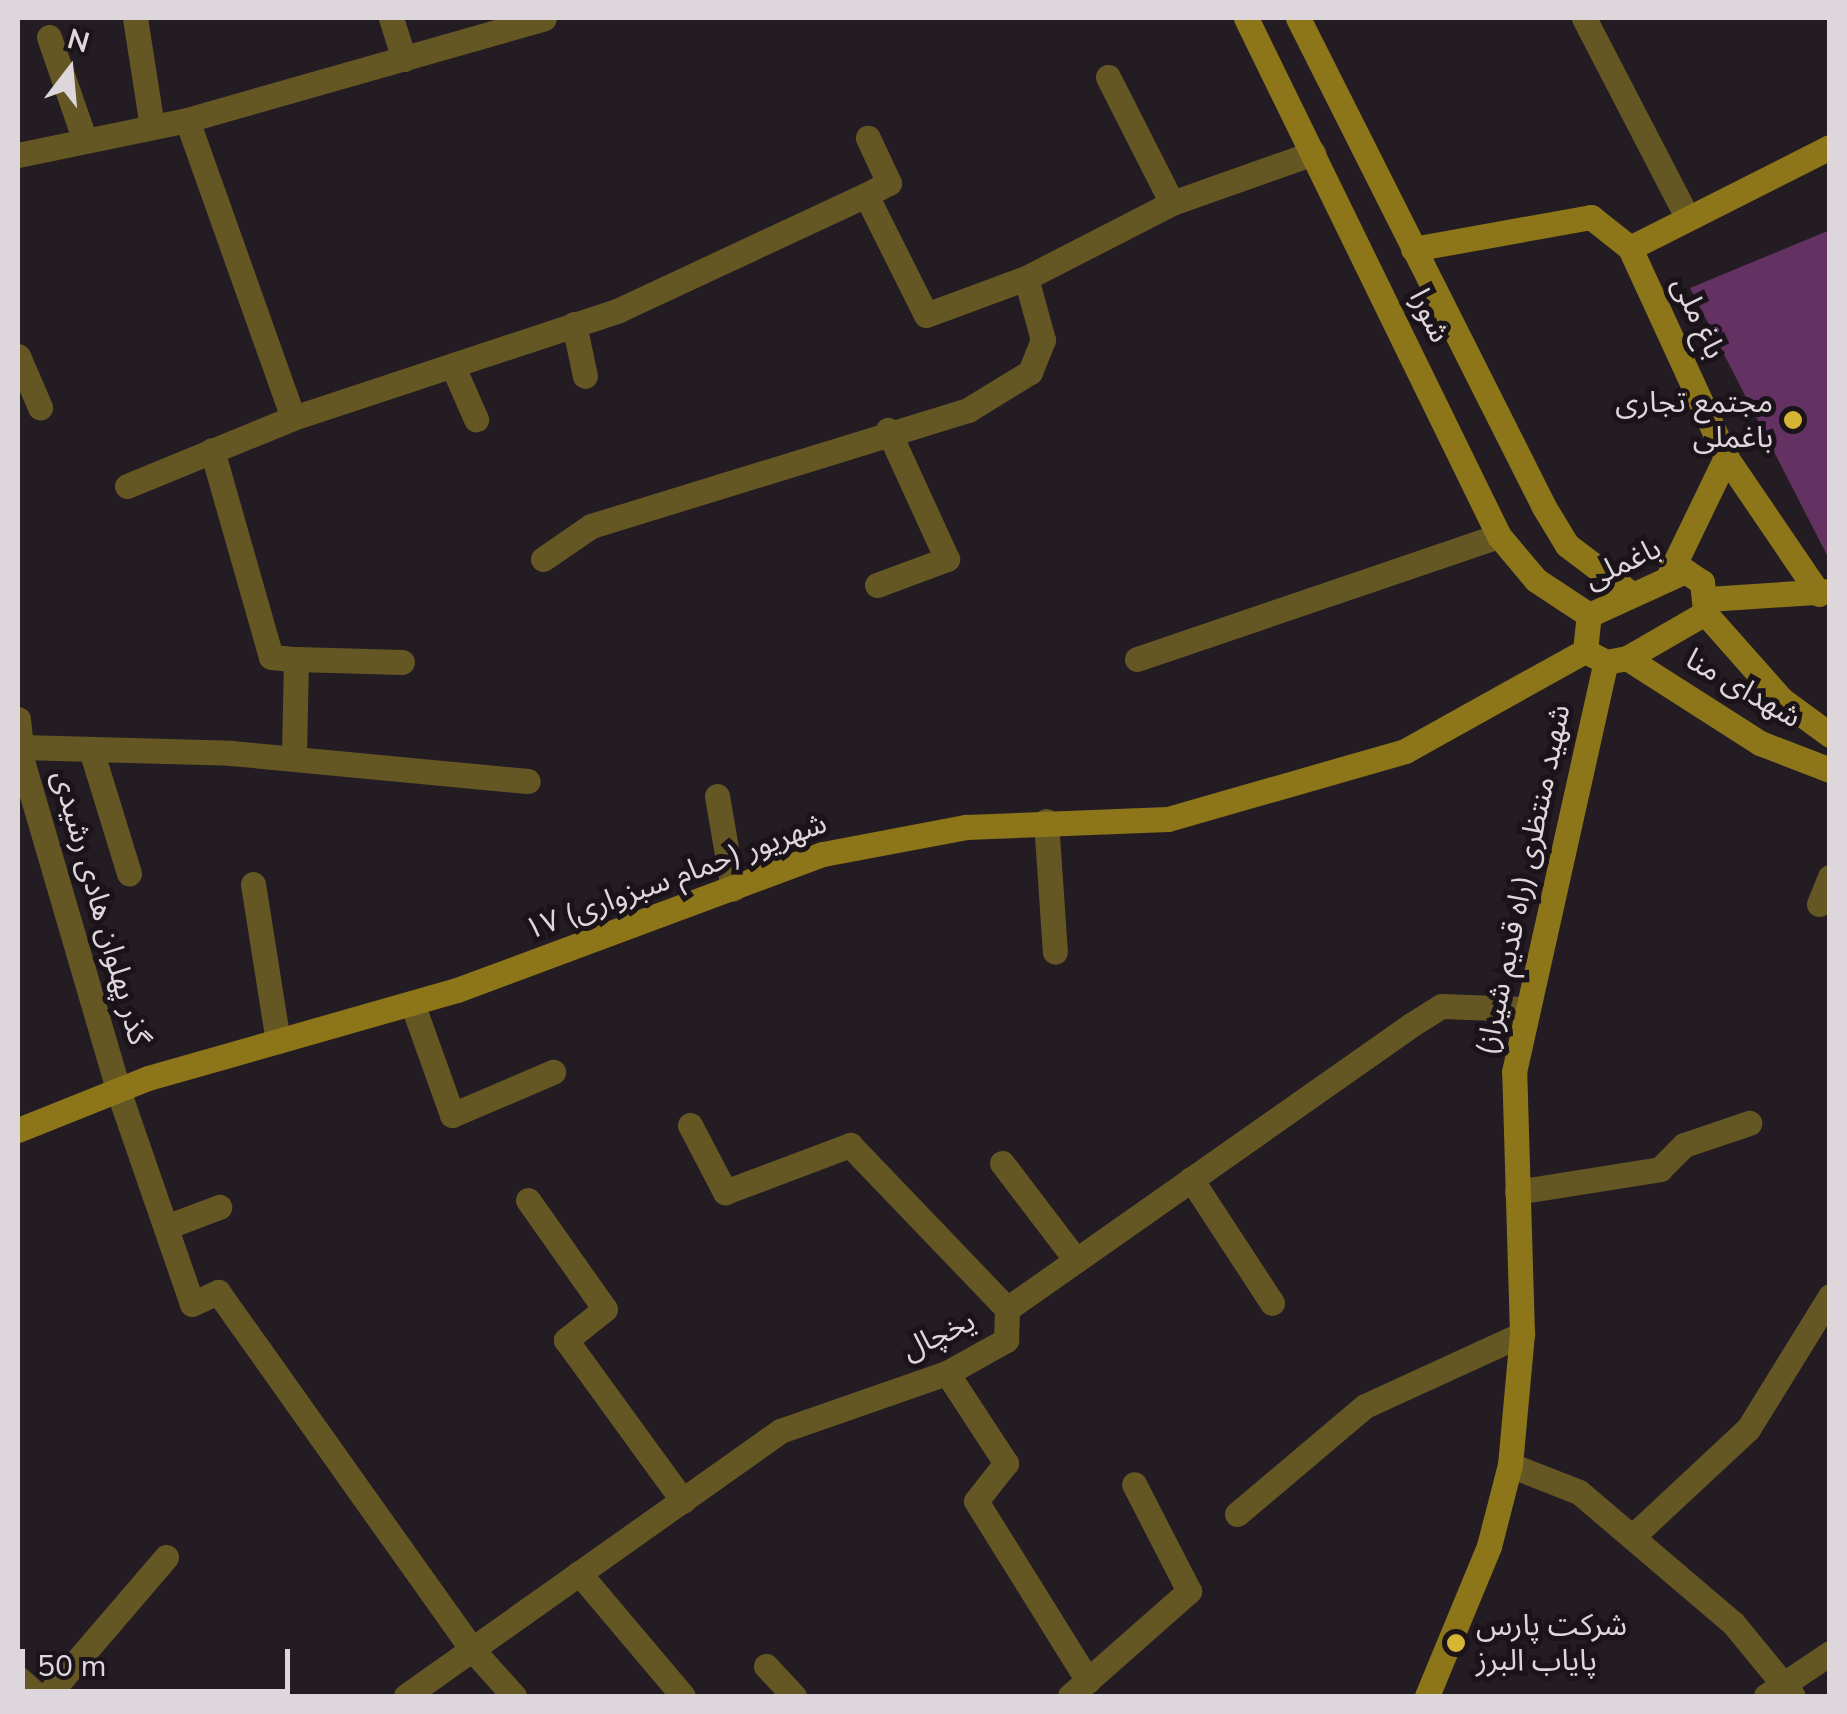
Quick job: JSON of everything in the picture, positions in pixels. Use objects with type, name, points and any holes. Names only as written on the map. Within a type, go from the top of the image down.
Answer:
[{"type":"street","points":[[135,18],[152,127]]},
{"type":"street","points":[[391,18],[404,59]]},
{"type":"street","points":[[18,155],[187,120],[544,18]]},
{"type":"street","name":"شورا","points":[[1246,18],[1499,536],[1536,580],[1588,615]]},
{"type":"street","name":"شورا","points":[[1298,18],[1567,545],[1629,592]]},
{"type":"street","points":[[1584,18],[1688,219]]},
{"type":"street","points":[[49,37],[85,142]]},
{"type":"street","points":[[1108,77],[1172,202]]},
{"type":"street","points":[[187,120],[294,418]]},
{"type":"street","points":[[127,486],[294,418],[454,368],[574,324],[866,195],[889,183],[868,138]]},
{"type":"street","points":[[1413,249],[1592,217],[1630,248],[1830,148]]},
{"type":"street","points":[[866,195],[926,315],[1026,278],[1172,202],[1314,153]]},
{"type":"street","name":"باغ ملی","points":[[1630,248],[1726,457],[1824,593]]},
{"type":"street","points":[[543,559],[591,526],[888,430],[968,410],[1030,372],[1043,340],[1026,278]]},
{"type":"street","points":[[574,324],[586,376]]},
{"type":"street","points":[[18,356],[40,407]]},
{"type":"street","points":[[454,368],[476,418]]},
{"type":"street","points":[[877,585],[947,559],[888,430]]},
{"type":"street","points":[[212,450],[271,657],[402,662]]},
{"type":"street","points":[[1670,573],[1726,457]]},
{"type":"street","points":[[1138,659],[1499,536]]},
{"type":"street","name":"باغملی","points":[[1606,657],[1588,615],[1629,592],[1670,573],[1698,576],[1706,606]]},
{"type":"street","points":[[1606,657],[1706,606],[1824,593]]},
{"type":"street","name":"شهدای منا","points":[[1706,606],[1781,699],[1830,734]]},
{"type":"street","name":"شهدای منا","points":[[1606,657],[1760,743],[1830,770]]},
{"type":"street","name":"۱۷ شهریور (حمام سبزواری)","points":[[18,1130],[118,1090],[412,1003],[733,890],[823,854],[966,826],[1168,819],[1405,750],[1606,657]]},
{"type":"street","name":"شهید منتظری (راه قدیم شیراز)","points":[[1427,1696],[1489,1546],[1510,1465],[1522,1334],[1514,1072],[1524,1009],[1606,657]]},
{"type":"street","points":[[294,758],[296,659]]},
{"type":"street","name":"گذر پهلوان هادی رشیدی","points":[[18,719],[19,747],[118,1090],[192,1304],[218,1292],[470,1647]]},
{"type":"street","points":[[19,747],[92,753],[294,758],[528,782]]},
{"type":"street","points":[[92,753],[129,873]]},
{"type":"street","points":[[717,796],[733,890]]},
{"type":"street","points":[[1046,821],[1055,952]]},
{"type":"street","points":[[1819,904],[1830,877]]},
{"type":"street","points":[[253,884],[278,1041]]},
{"type":"street","points":[[412,1003],[452,1115],[553,1072]]},
{"type":"street","name":"یخچال","points":[[406,1696],[780,1431],[947,1373],[1006,1340],[1007,1309],[1442,1006],[1524,1009]]},
{"type":"street","points":[[1518,1192],[1660,1169],[1684,1145],[1749,1124]]},
{"type":"street","points":[[690,1125],[725,1192],[850,1145],[1007,1309]]},
{"type":"street","points":[[1002,1163],[1076,1260]]},
{"type":"street","points":[[1191,1179],[1272,1303]]},
{"type":"street","points":[[528,1200],[606,1309],[566,1340],[683,1501]]},
{"type":"street","points":[[166,1227],[219,1207]]},
{"type":"street","points":[[1632,1537],[1748,1429],[1830,1296]]},
{"type":"street","points":[[1237,1514],[1365,1406],[1522,1334]]},
{"type":"street","points":[[947,1373],[1006,1463],[976,1501],[1079,1689],[1189,1591],[1134,1484]]},
{"type":"street","points":[[1510,1465],[1579,1492],[1733,1623],[1781,1692],[1830,1652]]},
{"type":"street","points":[[46,1696],[166,1557]]},
{"type":"street","points":[[579,1573],[683,1696]]},
{"type":"street","points":[[470,1647],[514,1696]]},
{"type":"street","points":[[766,1666],[794,1696]]},
{"type":"street","points":[[18,1678],[38,1696]]},
{"type":"building","name":"مجتمع تجاری باغملی","points":[[1830,230],[1830,561],[1690,288]]},
{"type":"place","name":"مجتمع تجاری باغملی","points":[[1793,420]]},
{"type":"place","name":"شرکت پارس پایاب البرز","points":[[1456,1643]]}]
